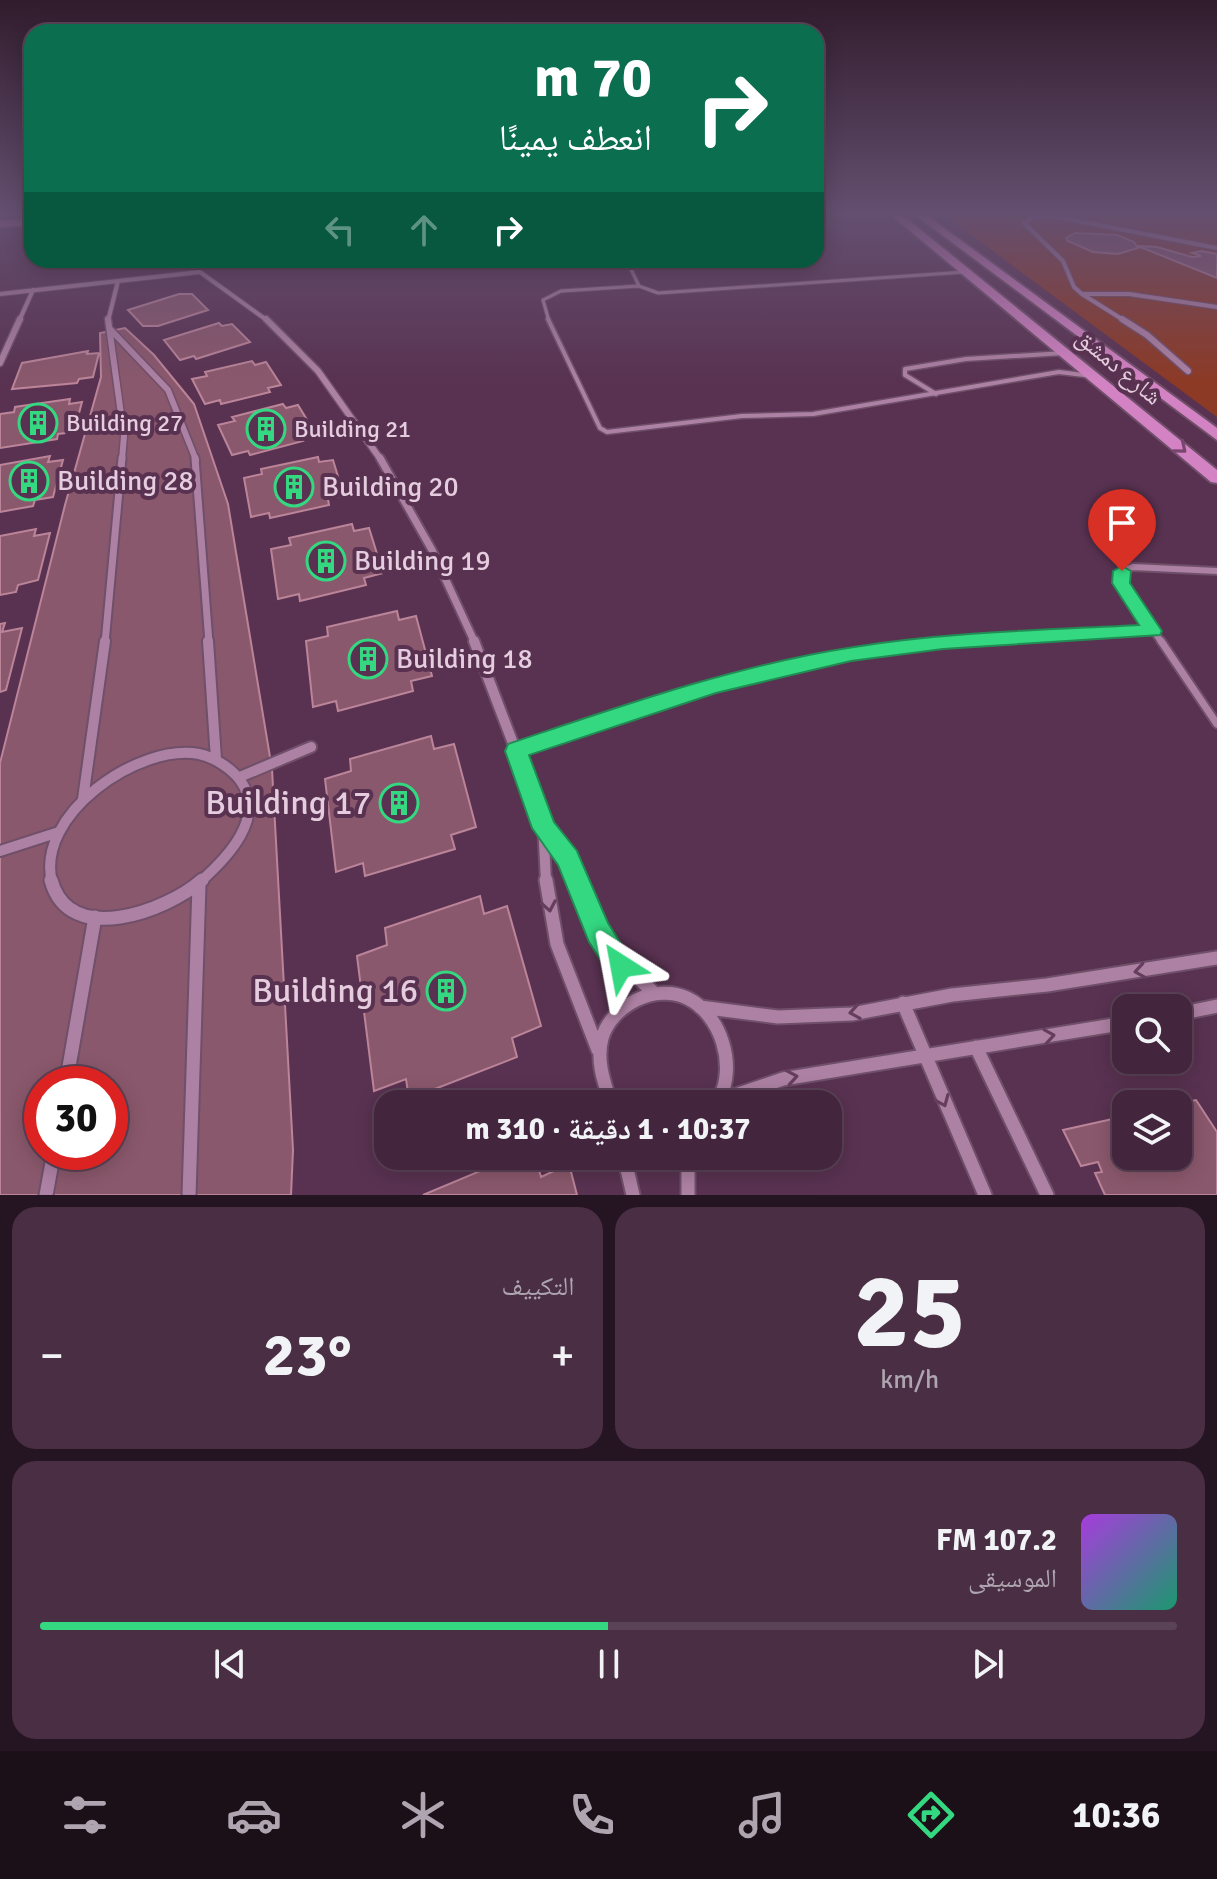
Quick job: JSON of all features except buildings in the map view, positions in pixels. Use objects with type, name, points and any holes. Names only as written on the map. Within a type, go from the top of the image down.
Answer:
[{"type":"main road","name":"شارع دمشق","points":[[962,270],[1068,352],[1217,478]]},
{"type":"main road","name":"شارع دمشق","points":[[977,270],[992,290]]},
{"type":"main road","name":"شارع دمشق","points":[[991,270],[1021,288],[1157,393],[1214,430]]},
{"type":"main road","name":"شارع دمشق","points":[[1006,270],[1021,288]]},
{"type":"main road","points":[[1096,376],[1123,376],[1157,393]]},
{"type":"street","points":[[1067,270],[1074,287],[1082,294],[1147,335],[1188,371]]},
{"type":"street","points":[[0,294],[200,272],[262,313],[320,370],[377,447],[428,539],[460,605],[544,828],[568,859],[608,950],[621,966],[653,992],[685,997],[700,1007],[721,1036],[727,1054],[727,1073],[721,1090]]},
{"type":"street","points":[[83,799],[112,589],[124,436],[108,318],[118,281]]},
{"type":"street","points":[[0,363],[33,290]]},
{"type":"street","points":[[1082,294],[1129,294],[1217,307]]},
{"type":"street","points":[[110,329],[168,390],[197,463],[216,759]]},
{"type":"street","points":[[242,776],[311,747]]},
{"type":"street","points":[[200,754],[216,759],[242,776],[249,797],[247,823],[233,851],[199,885],[176,901],[139,915],[95,917],[77,913],[57,898],[48,876],[50,851],[59,832],[83,799],[110,779],[139,764],[171,755],[200,754]]},
{"type":"street","points":[[544,828],[545,883],[554,933],[598,1050],[603,1090]]},
{"type":"street","points":[[0,851],[59,832]]},
{"type":"street","points":[[189,1195],[199,885]]},
{"type":"street","points":[[69,1066],[95,917]]},
{"type":"street","points":[[700,1007],[749,1015],[807,1017],[852,1014],[903,1003],[1217,958]]},
{"type":"street","points":[[598,1050],[611,1016],[623,1004],[653,992]]},
{"type":"street","points":[[903,1003],[985,1195]]},
{"type":"street","points":[[1192,1011],[1217,1006]]},
{"type":"street","points":[[749,1090],[773,1081],[1112,1025]]},
{"type":"street","points":[[976,1047],[1047,1195]]},
{"type":"street","points":[[46,1195],[51,1170]]},
{"type":"street","points":[[627,1170],[633,1195]]},
{"type":"street","points":[[688,1170],[688,1195]]},
{"type":"lane","points":[[631,270],[639,286]]},
{"type":"lane","points":[[965,272],[658,293],[639,286],[561,291],[543,300],[544,311],[604,431],[614,433],[742,416],[813,414],[1059,372],[1077,377],[1096,376]]},
{"type":"lane","points":[[936,394],[905,375],[905,369],[966,359],[1068,352]]},
{"type":"lane","points":[[1217,571],[1133,567],[1122,571],[1121,583],[1217,724]]},
{"type":"lane","points":[[516,751],[714,686],[851,654],[943,642],[1153,631]]},
{"type":"shaded area","points":[[1018,270],[1217,270],[1217,417]]},
{"type":"place","name":"Building 27","points":[[38,423]]},
{"type":"place","name":"Building 21","points":[[266,429]]},
{"type":"place","name":"Building 28","points":[[29,481]]},
{"type":"place","name":"Building 20","points":[[294,487]]},
{"type":"place","name":"Building 19","points":[[326,561]]},
{"type":"place","name":"Building 18","points":[[368,659]]},
{"type":"place","name":"Building 17","points":[[399,803]]},
{"type":"place","name":"Building 16","points":[[446,991]]},
{"type":"route","points":[[621,966],[598,933],[568,859],[544,828],[516,751],[714,686],[851,654],[943,642],[1153,631],[1121,583],[1122,571]]}]
